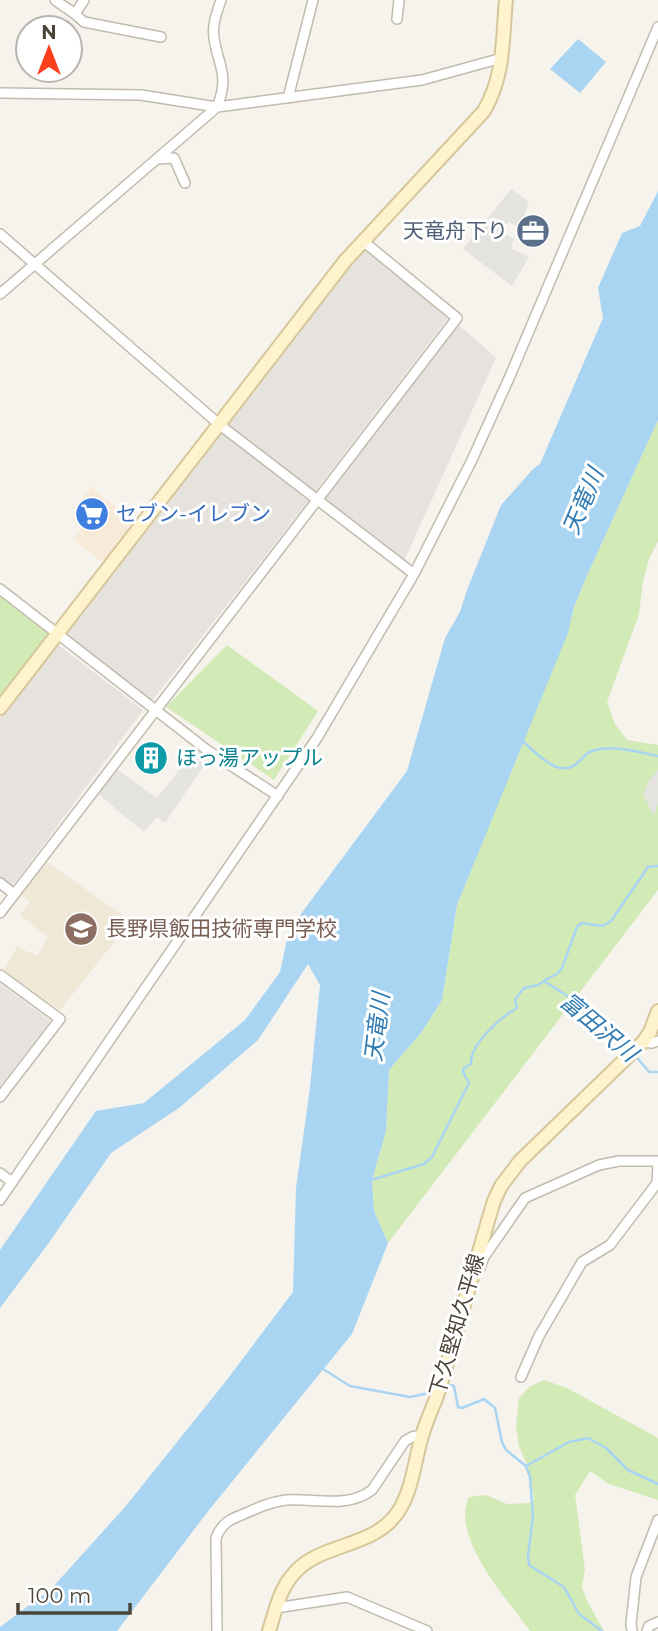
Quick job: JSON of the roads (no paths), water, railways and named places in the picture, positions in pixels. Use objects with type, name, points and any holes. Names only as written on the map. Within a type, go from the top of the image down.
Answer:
[{"type":"street","points":[[55,0],[75,14],[84,0]]},
{"type":"street","points":[[0,294],[217,107],[224,77],[214,40],[213,24],[221,0]]},
{"type":"street","points":[[288,98],[313,0]]},
{"type":"street","points":[[397,19],[399,0]]},
{"type":"street","points":[[0,709],[363,241],[484,111],[495,92],[502,58],[506,0]]},
{"type":"street","points":[[84,21],[161,37]]},
{"type":"street","points":[[0,1200],[317,738],[414,574],[471,462],[658,27]]},
{"type":"street","points":[[0,93],[141,95],[217,107],[422,80],[502,58]]},
{"type":"street","points":[[157,159],[174,158],[186,183]]},
{"type":"street","points":[[0,234],[220,425],[414,574]]},
{"type":"street","points":[[0,913],[457,317],[363,241]]},
{"type":"street","points":[[0,589],[207,750],[278,796]]},
{"type":"street","points":[[0,883],[14,894]]},
{"type":"street","points":[[0,975],[60,1019],[0,1097]]},
{"type":"street","name":"下久堅知久平線","points":[[269,1631],[284,1588],[292,1574],[327,1552],[367,1538],[391,1521],[406,1496],[422,1435],[501,1186],[520,1161],[636,1048],[650,1032],[658,1011]]},
{"type":"street","points":[[636,1048],[658,1041]]},
{"type":"street","points":[[469,1283],[477,1276],[484,1257],[525,1198],[598,1165],[619,1161],[658,1163],[657,1182],[610,1245],[582,1262],[539,1336],[521,1377]]},
{"type":"street","points":[[0,1173],[12,1182]]},
{"type":"street","points":[[218,1631],[216,1538],[220,1528],[238,1516],[267,1504],[287,1500],[325,1502],[364,1496],[372,1490],[405,1441],[422,1435]]},
{"type":"street","points":[[632,1631],[636,1577],[658,1520]]},
{"type":"street","points":[[276,1608],[347,1597],[427,1631]]},
{"type":"street","points":[[647,1631],[649,1626],[658,1622]]},
{"type":"water","points":[[578,39],[606,62],[580,93],[550,69]]},
{"type":"water","name":"天竜川","points":[[658,191],[658,420],[585,580],[574,607],[568,633],[457,905],[442,1000],[421,1033],[389,1070],[386,1131],[372,1180],[374,1211],[388,1243],[352,1334],[209,1510],[117,1631],[0,1631],[0,1627],[51,1589],[125,1507],[293,1292],[296,1188],[310,1088],[320,985],[308,964],[258,1040],[179,1108],[111,1153],[0,1308],[0,1250],[96,1111],[144,1103],[245,1020],[280,972],[289,930],[407,771],[445,638],[460,612],[501,505],[540,464],[603,318],[598,288],[622,233],[640,226]]},
{"type":"waterway","points":[[520,739],[546,761],[560,768],[575,765],[587,753],[608,748],[658,756]]},
{"type":"waterway","points":[[545,980],[562,968],[577,927],[581,923],[603,926],[611,921],[648,867],[658,866]]},
{"type":"waterway","name":"富田沢川","points":[[371,1180],[424,1164],[432,1157],[469,1083],[463,1072],[464,1068],[471,1064],[475,1048],[487,1032],[517,1008],[515,1000],[524,988],[544,981],[575,1001],[631,1049]]},
{"type":"waterway","name":"富田沢川","points":[[634,1054],[649,1072],[658,1072]]},
{"type":"waterway","points":[[323,1369],[350,1386],[410,1397],[429,1393]]},
{"type":"waterway","points":[[446,1384],[454,1386],[458,1407],[462,1408],[484,1399],[495,1408],[506,1450],[526,1466],[530,1477],[533,1517],[529,1565],[564,1587],[579,1614],[602,1631]]},
{"type":"waterway","points":[[526,1466],[569,1442],[588,1438],[606,1448],[628,1470],[658,1484]]},
{"type":"place","name":"天竜舟下り","points":[[533,231]]},
{"type":"place","name":"セブン-イレブン","points":[[92,514]]},
{"type":"place","name":"ほっ湯アップル","points":[[151,758]]},
{"type":"place","name":"長野県飯田技術専門学校","points":[[81,929]]}]
